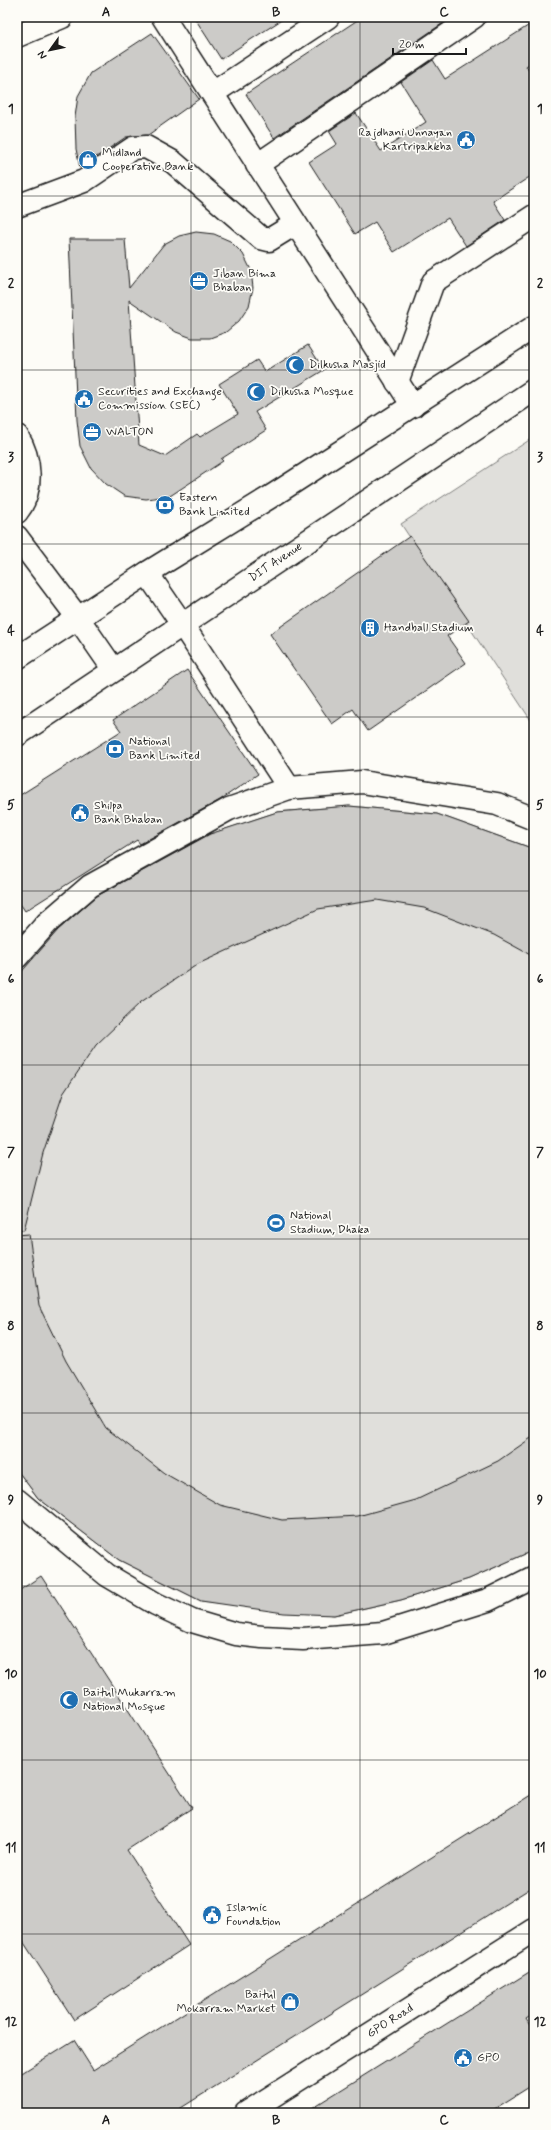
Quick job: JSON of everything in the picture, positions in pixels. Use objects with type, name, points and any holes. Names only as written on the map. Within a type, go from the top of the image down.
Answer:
[{"type":"main road","points":[[17,36],[62,17]]},
{"type":"main road","points":[[163,17],[413,406]]},
{"type":"main road","points":[[213,93],[328,17]]},
{"type":"main road","points":[[257,164],[474,17]]},
{"type":"main road","points":[[17,206],[84,180],[133,148],[146,147],[173,162],[261,238],[269,240],[295,224]]},
{"type":"main road","points":[[397,382],[433,282],[534,216]]},
{"type":"main road","points":[[17,658],[147,573],[269,498],[534,327]]},
{"type":"main road","name":"DIT Avenue","points":[[17,735],[534,390]]},
{"type":"main road","points":[[17,436],[23,446],[29,466],[28,488],[21,508],[17,512]]},
{"type":"main road","points":[[17,537],[78,618],[114,670]]},
{"type":"main road","points":[[147,573],[289,788]]},
{"type":"main road","points":[[17,957],[47,923],[90,886],[229,809],[289,788],[362,782],[497,804],[534,819]]},
{"type":"main road","points":[[17,1500],[107,1575],[156,1604],[192,1621],[236,1634],[262,1638],[303,1639],[383,1633],[488,1600],[534,1577]]},
{"type":"main road","name":"GPO Road","points":[[246,2113],[534,1930]]},
{"type":"shaded area","points":[[534,437],[534,725],[401,524]]},
{"type":"shaded area","name":"National Stadium, Dhaka","points":[[349,806],[437,814],[534,849],[534,1550],[469,1579],[401,1600],[334,1615],[201,1601],[119,1560],[38,1498],[17,1470],[17,977],[63,925],[142,872],[211,834],[277,812]]},
{"type":"building","points":[[194,17],[286,17],[221,59]]},
{"type":"building","points":[[362,17],[452,17],[274,138],[246,94]]},
{"type":"building","name":"Rajdhani Unnayan Kartripakkha","points":[[534,22],[534,61],[526,66],[534,79],[534,174],[493,201],[505,220],[466,246],[448,218],[394,252],[375,222],[355,234],[309,162],[337,144],[329,131],[356,113],[381,151],[426,122],[401,82],[433,60],[445,79]]},
{"type":"building","points":[[152,33],[199,99],[148,135],[126,137],[80,168],[76,149],[75,117],[78,96],[91,73]]},
{"type":"building","points":[[196,232],[214,234],[230,241],[243,254],[251,270],[253,288],[249,306],[239,321],[226,332],[210,338],[192,338],[176,332],[129,300],[139,445],[165,456],[197,434],[200,437],[238,414],[219,384],[257,360],[265,372],[308,345],[324,370],[255,412],[266,430],[221,459],[223,461],[170,496],[146,499],[124,496],[106,484],[91,468],[80,446],[77,420],[69,239],[125,239],[129,288],[164,244],[179,236]]},
{"type":"building","name":"Handball Stadium","points":[[410,536],[469,621],[447,636],[466,663],[368,731],[353,709],[332,724],[270,634]]},
{"type":"building","points":[[187,670],[258,774],[220,800],[140,844],[137,840],[25,911],[17,899],[17,797],[121,731],[113,720]]},
{"type":"building","points":[[349,806],[437,814],[534,849],[534,957],[494,935],[424,908],[377,900],[318,909],[198,964],[141,1002],[96,1045],[63,1094],[43,1153],[24,1230],[17,1229],[17,977],[58,930],[97,896],[210,834],[277,812]]},
{"type":"building","points":[[29,1234],[39,1306],[66,1361],[106,1428],[164,1473],[220,1505],[282,1520],[358,1516],[416,1500],[498,1461],[534,1436],[534,1550],[469,1579],[401,1600],[334,1615],[284,1613],[201,1601],[119,1560],[38,1498],[17,1470],[17,1235]]},
{"type":"building","name":"Baitul Mukarram National Mosque","points":[[41,1576],[192,1808],[127,1850],[189,1945],[74,2020],[17,1932],[17,1592]]},
{"type":"building","points":[[534,1793],[534,1886],[173,2113],[17,2113],[17,2076],[74,2040],[93,2070]]},
{"type":"building","name":"GPO","points":[[534,1969],[534,2014],[526,2019],[534,2032],[534,2084],[488,2113],[304,2113]]},
{"type":"place","name":"Rajdhani Unnayan Kartripakkha","points":[[466,140]]},
{"type":"place","name":"Midland Cooperative Bank","points":[[88,160]]},
{"type":"place","name":"Jiban Bima Bhaban","points":[[199,281]]},
{"type":"place","name":"Dilkusha Masjid","points":[[295,365]]},
{"type":"place","name":"Dilkusha Mosque","points":[[256,392]]},
{"type":"place","name":"Securities and Exchange Commission (SEC)","points":[[84,399]]},
{"type":"place","name":"WALTON","points":[[92,432]]},
{"type":"place","name":"Eastern Bank Limited","points":[[165,505]]},
{"type":"place","name":"Handball Stadium","points":[[370,628]]},
{"type":"place","name":"National Bank Limited","points":[[115,749]]},
{"type":"place","name":"Shilpa Bank Bhaban","points":[[80,813]]},
{"type":"place","name":"National Stadium, Dhaka","points":[[276,1223]]},
{"type":"place","name":"Baitul Mukarram National Mosque","points":[[69,1700]]},
{"type":"place","name":"Islamic Foundation","points":[[212,1915]]},
{"type":"place","name":"Baitul Mokarram Market","points":[[290,2002]]},
{"type":"place","name":"GPO","points":[[463,2058]]}]
